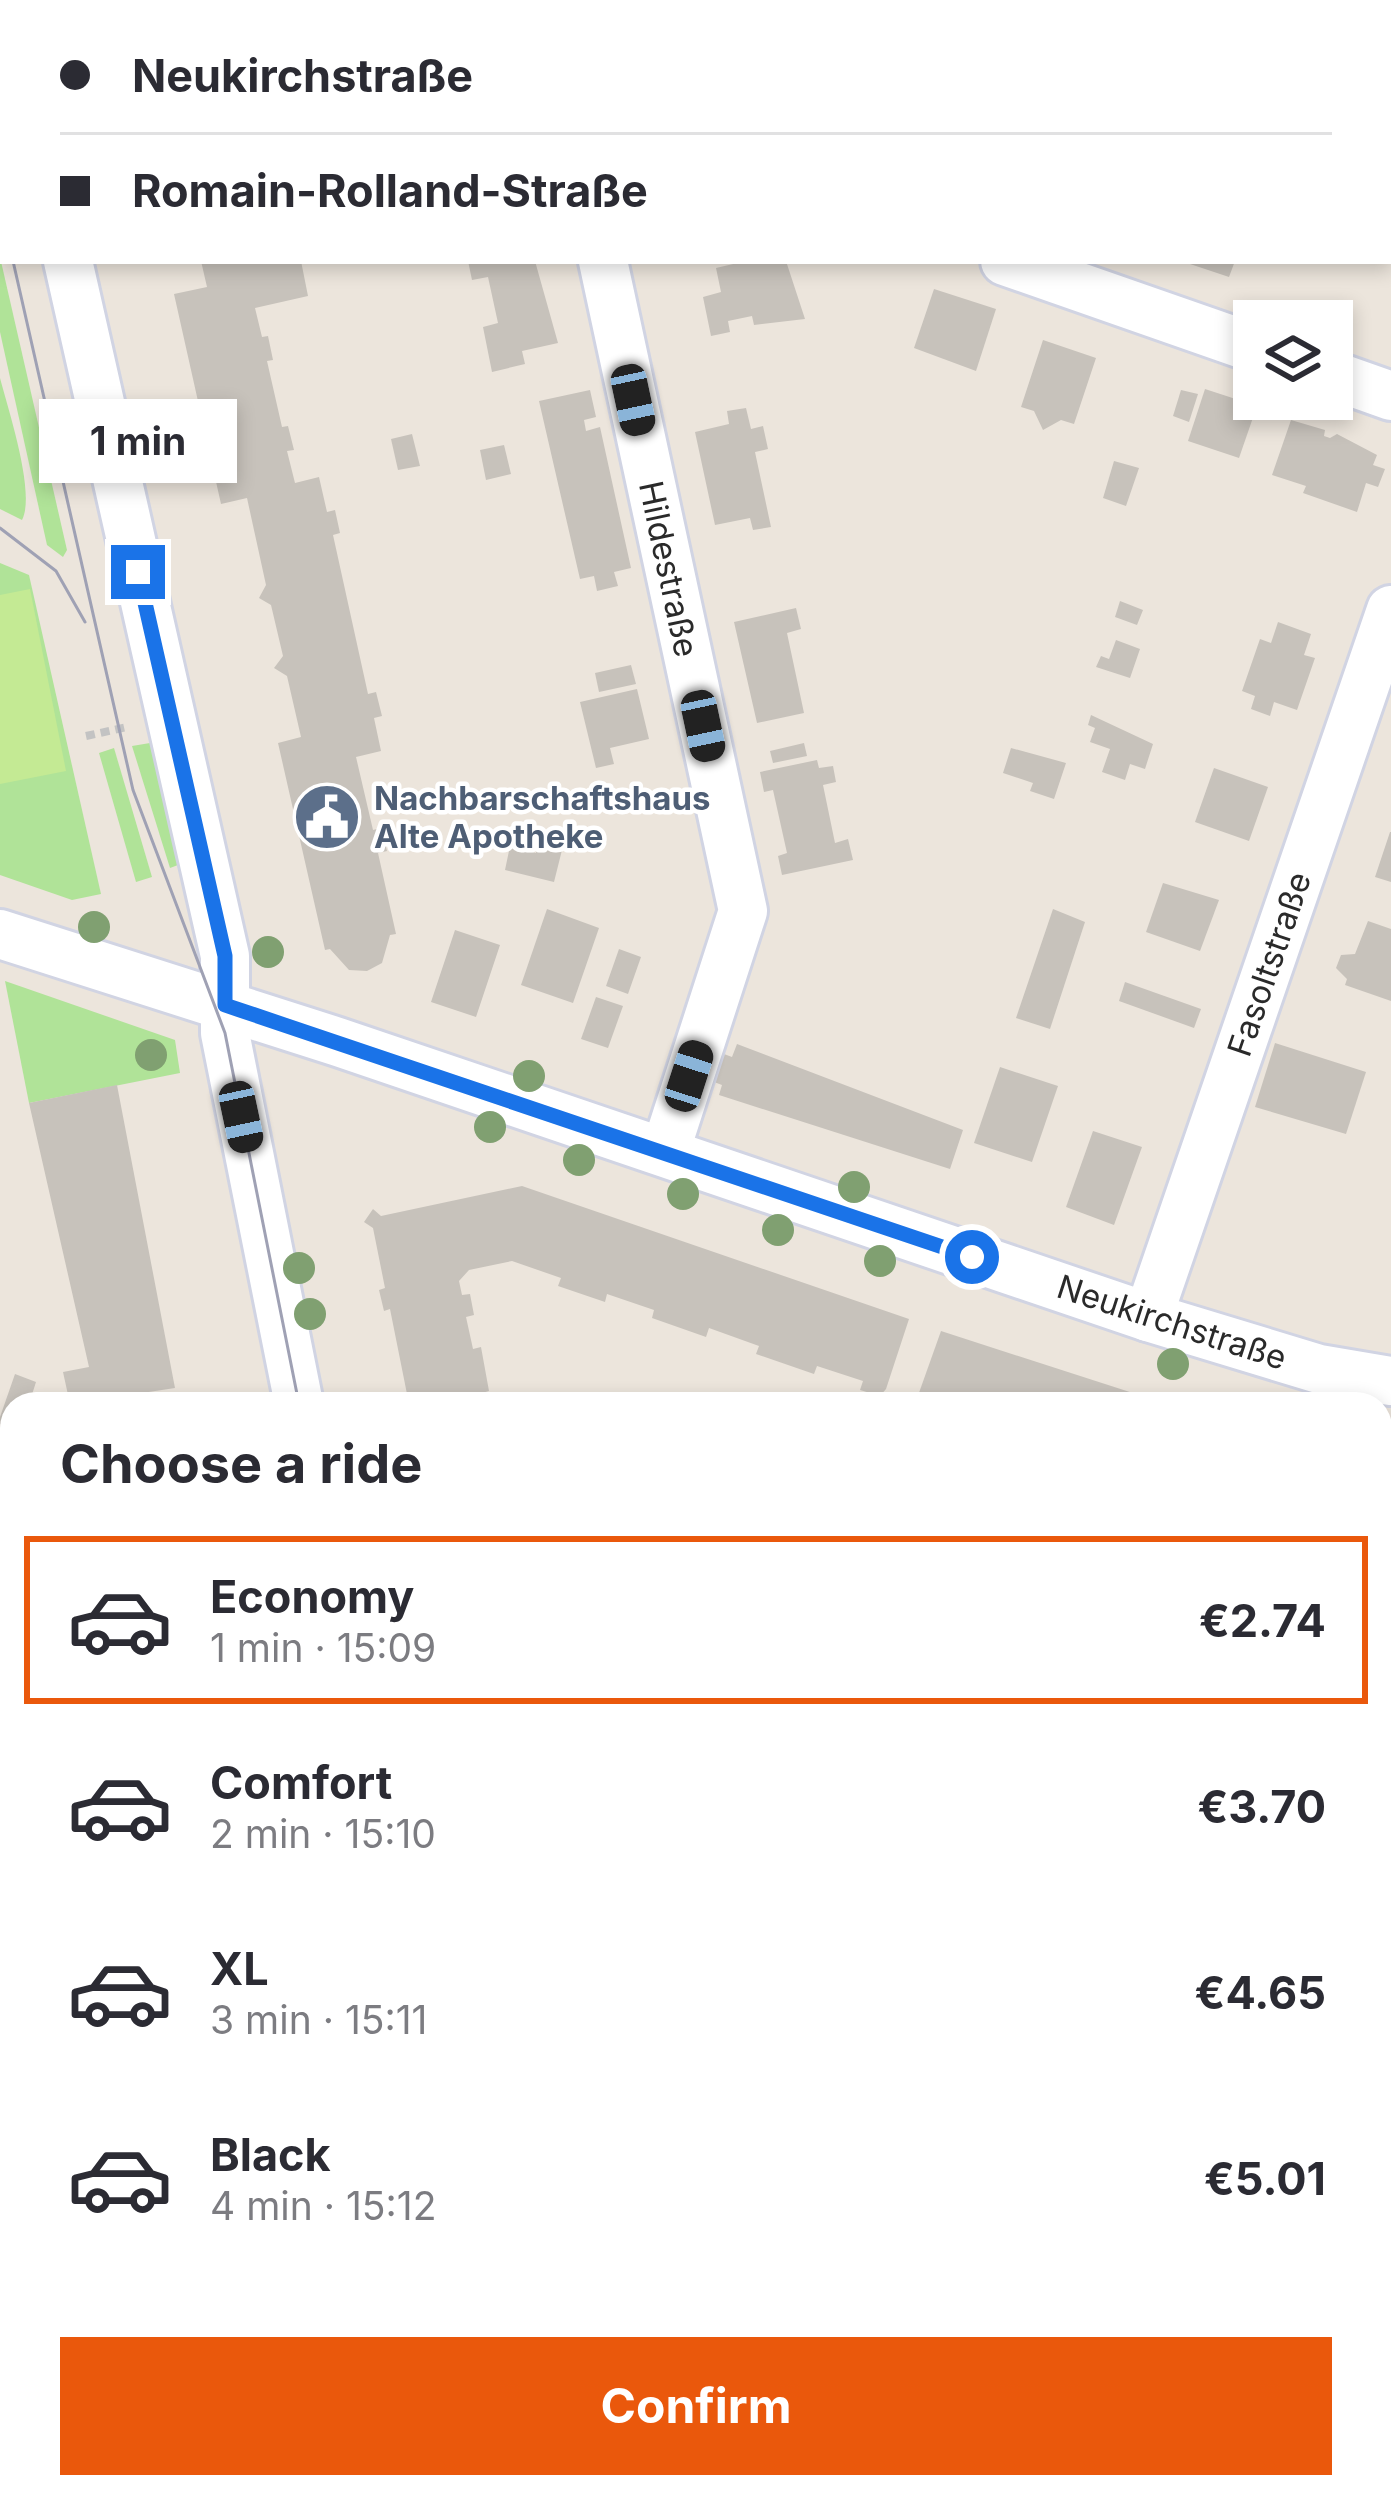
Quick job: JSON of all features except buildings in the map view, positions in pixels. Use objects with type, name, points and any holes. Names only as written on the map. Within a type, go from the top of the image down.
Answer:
[{"type":"street","points":[[69,264],[225,956],[225,1034],[297,1392]]},
{"type":"street","name":"Hildestraße","points":[[604,264],[743,911],[665,1152]]},
{"type":"street","points":[[1014,264],[1233,341]]},
{"type":"street","points":[[1353,382],[1391,396]]},
{"type":"street","name":"Fasoltstraße","points":[[1148,1317],[1391,610]]},
{"type":"street","name":"Neukirchstraße","points":[[0,934],[225,1005],[1148,1317],[1319,1369],[1391,1381]]},
{"type":"path","points":[[86,736],[132,726]]},
{"type":"green space","points":[[2,264],[67,550],[63,557],[47,545],[0,332]]},
{"type":"green space","points":[[0,378],[23,471],[22,520],[0,509]]},
{"type":"green space","points":[[0,563],[29,575],[101,894],[72,900],[0,875]]},
{"type":"green space","points":[[30,589],[66,771],[0,784],[0,595]]},
{"type":"green space","points":[[150,743],[178,865],[170,868],[132,746]]},
{"type":"green space","points":[[114,748],[152,877],[136,882],[99,753]]},
{"type":"green space","points":[[5,981],[175,1040],[180,1073],[29,1103]]},
{"type":"tram line","points":[[14,264],[133,790],[225,1033],[297,1392]]},
{"type":"tram line","points":[[0,528],[56,571],[85,622]]},
{"type":"place","name":"Nachbarschaftshaus Alte Apotheke","points":[[327,817]]},
{"type":"route","points":[[138,572],[225,956],[225,1005],[972,1257]]}]
